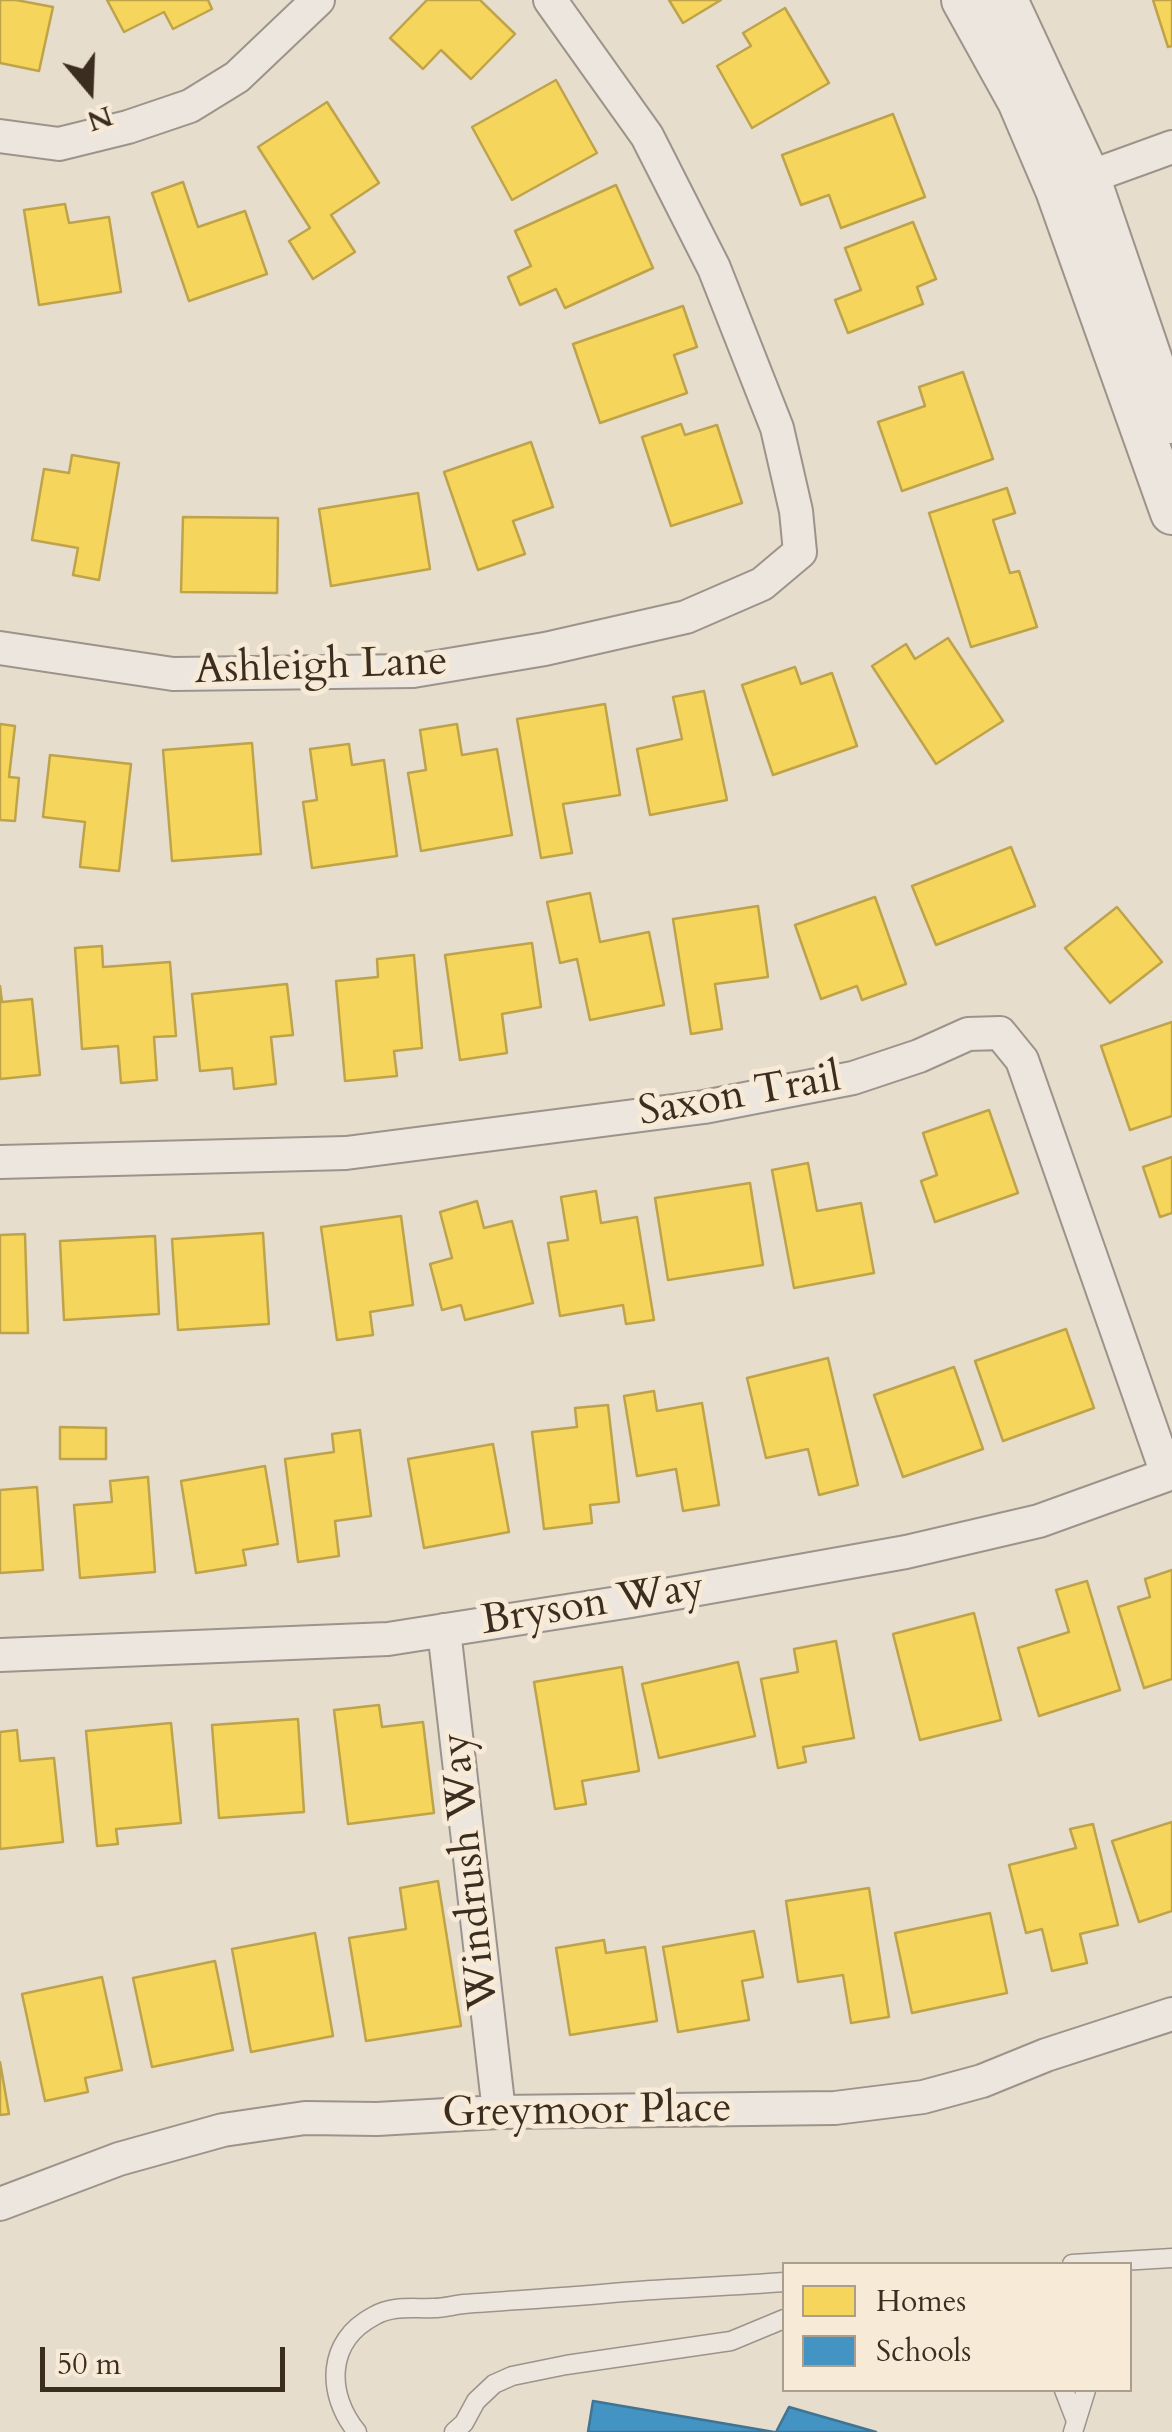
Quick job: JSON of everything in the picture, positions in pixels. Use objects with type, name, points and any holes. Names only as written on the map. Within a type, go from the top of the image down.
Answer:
[{"type":"street","points":[[0,136],[59,144],[190,106],[237,76],[318,0]]},
{"type":"street","name":"Ashleigh Lane","points":[[0,648],[173,674],[413,671],[545,649],[686,617],[762,584],[800,552],[796,511],[776,428],[714,268],[648,136],[550,0]]},
{"type":"street","points":[[963,0],[1072,183]]},
{"type":"street","points":[[1006,0],[1165,440],[1172,513]]},
{"type":"street","points":[[1072,183],[1172,147]]},
{"type":"street","name":"Saxon Trail","points":[[0,1162],[346,1153],[704,1107],[853,1078],[919,1056],[968,1034],[1000,1033],[1022,1060],[1170,1474]]},
{"type":"street","name":"Bryson Way","points":[[0,1655],[388,1639],[906,1552],[1039,1520],[1170,1474]]},
{"type":"street","name":"Windrush Way","points":[[444,1630],[499,2112]]},
{"type":"street","name":"Greymoor Place","points":[[0,2204],[119,2159],[223,2130],[305,2118],[835,2108],[923,2098],[1172,2014]]},
{"type":"lane","points":[[1132,2263],[1172,2258]]},
{"type":"lane","points":[[358,2432],[342,2412],[335,2390],[335,2367],[343,2346],[357,2327],[376,2314],[398,2308],[782,2282]]},
{"type":"lane","points":[[454,2432],[476,2401],[494,2384],[512,2376],[730,2341],[782,2320]]},
{"type":"lane","points":[[1065,2392],[1075,2426]]},
{"type":"lane","points":[[1075,2426],[1085,2392]]},
{"type":"building: Homes","points":[[0,0],[53,7],[39,71],[0,63]]},
{"type":"building: Homes","points":[[107,0],[208,0],[212,9],[173,29],[164,12],[124,32]]},
{"type":"building: Homes","points":[[427,0],[480,0],[515,34],[471,79],[441,50],[423,69],[390,38]]},
{"type":"building: Homes","points":[[669,0],[721,0],[683,23]]},
{"type":"building: Homes","points":[[1153,0],[1172,0],[1172,46],[1168,47]]},
{"type":"building: Homes","points":[[785,8],[829,83],[752,128],[717,66],[751,46],[743,33]]},
{"type":"building: Homes","points":[[556,80],[597,153],[512,200],[472,127]]},
{"type":"building: Homes","points":[[327,102],[379,183],[331,215],[355,252],[313,279],[289,241],[310,228],[258,147]]},
{"type":"building: Homes","points":[[893,114],[925,197],[841,228],[829,195],[801,205],[782,155]]},
{"type":"building: Homes","points":[[183,182],[198,227],[245,211],[267,274],[189,301],[152,193]]},
{"type":"building: Homes","points":[[616,185],[653,268],[565,308],[556,289],[520,305],[508,277],[531,266],[515,231]]},
{"type":"building: Homes","points":[[65,204],[69,223],[109,217],[121,292],[39,305],[24,210]]},
{"type":"building: Homes","points":[[913,222],[936,279],[917,287],[923,304],[848,333],[835,300],[861,290],[845,248]]},
{"type":"building: Homes","points":[[683,306],[697,347],[674,355],[687,393],[600,423],[573,344]]},
{"type":"building: Homes","points":[[963,372],[993,459],[902,491],[878,422],[925,406],[919,387]]},
{"type":"building: Homes","points":[[681,424],[685,435],[717,425],[742,503],[671,526],[642,437]]},
{"type":"building: Homes","points":[[531,442],[553,507],[513,521],[525,554],[478,570],[444,472]]},
{"type":"building: Homes","points":[[72,455],[119,463],[99,580],[73,575],[78,548],[32,540],[44,469],[69,473]]},
{"type":"building: Homes","points":[[1007,488],[1015,513],[993,520],[1010,573],[1019,571],[1037,627],[971,647],[929,513]]},
{"type":"building: Homes","points":[[418,493],[430,569],[331,586],[319,509]]},
{"type":"building: Homes","points":[[183,517],[278,518],[277,593],[181,592]]},
{"type":"building: Homes","points":[[948,638],[1003,721],[936,764],[872,666],[906,644],[915,659]]},
{"type":"building: Homes","points":[[795,667],[801,684],[832,673],[857,746],[773,775],[742,685]]},
{"type":"building: Homes","points":[[704,691],[727,800],[650,815],[637,749],[682,739],[673,697]]},
{"type":"building: Homes","points":[[605,704],[620,795],[563,804],[572,853],[541,858],[517,719]]},
{"type":"building: Homes","points":[[0,724],[15,726],[9,777],[19,778],[15,821],[0,820]]},
{"type":"building: Homes","points":[[457,724],[462,755],[497,749],[512,835],[421,851],[408,773],[426,770],[420,730]]},
{"type":"building: Homes","points":[[252,743],[261,854],[172,861],[163,750]]},
{"type":"building: Homes","points":[[349,744],[352,765],[384,760],[397,856],[312,868],[303,802],[317,800],[310,749]]},
{"type":"building: Homes","points":[[50,755],[131,764],[119,871],[80,867],[85,822],[43,817]]},
{"type":"building: Homes","points":[[1011,847],[1035,906],[936,945],[912,886]]},
{"type":"building: Homes","points":[[590,893],[600,942],[649,932],[664,1005],[590,1020],[577,959],[560,963],[547,902]]},
{"type":"building: Homes","points":[[875,897],[906,984],[862,1000],[857,986],[821,999],[795,925]]},
{"type":"building: Homes","points":[[758,906],[768,977],[715,984],[722,1029],[691,1034],[673,919]]},
{"type":"building: Homes","points":[[1117,907],[1162,962],[1110,1003],[1065,948]]},
{"type":"building: Homes","points":[[532,943],[541,1007],[502,1014],[507,1053],[460,1060],[445,955]]},
{"type":"building: Homes","points":[[102,946],[103,967],[170,962],[176,1036],[154,1037],[157,1080],[121,1083],[118,1046],[82,1049],[75,948]]},
{"type":"building: Homes","points":[[414,955],[422,1048],[394,1051],[397,1076],[345,1081],[336,981],[378,977],[377,959]]},
{"type":"building: Homes","points":[[287,984],[293,1035],[271,1037],[276,1084],[234,1089],[232,1068],[200,1071],[192,994]]},
{"type":"building: Homes","points":[[0,986],[2,1002],[32,999],[40,1075],[0,1079]]},
{"type":"building: Homes","points":[[1172,1022],[1172,1116],[1130,1130],[1101,1046]]},
{"type":"building: Homes","points":[[989,1110],[1018,1193],[935,1222],[921,1181],[937,1175],[923,1133]]},
{"type":"building: Homes","points":[[1172,1157],[1172,1213],[1160,1217],[1143,1167]]},
{"type":"building: Homes","points":[[808,1163],[817,1211],[861,1203],[874,1273],[794,1288],[772,1170]]},
{"type":"building: Homes","points":[[750,1183],[763,1265],[668,1280],[655,1198]]},
{"type":"building: Homes","points":[[596,1191],[601,1223],[637,1217],[654,1320],[626,1324],[623,1305],[560,1316],[548,1243],[568,1240],[561,1197]]},
{"type":"building: Homes","points":[[477,1201],[484,1228],[512,1221],[533,1303],[465,1320],[461,1305],[442,1310],[430,1264],[452,1258],[440,1212]]},
{"type":"building: Homes","points":[[401,1216],[413,1305],[370,1312],[373,1335],[337,1340],[321,1227]]},
{"type":"building: Homes","points":[[263,1233],[269,1324],[178,1330],[172,1239]]},
{"type":"building: Homes","points":[[25,1234],[28,1333],[0,1333],[0,1235]]},
{"type":"building: Homes","points":[[155,1236],[159,1314],[64,1320],[60,1241]]},
{"type":"building: Homes","points":[[1066,1329],[1094,1408],[1003,1441],[975,1361]]},
{"type":"building: Homes","points":[[828,1358],[858,1485],[819,1495],[808,1449],[766,1458],[747,1378]]},
{"type":"building: Homes","points":[[954,1367],[983,1449],[903,1477],[874,1395]]},
{"type":"building: Homes","points":[[654,1391],[657,1411],[702,1403],[719,1505],[683,1511],[676,1469],[637,1476],[624,1396]]},
{"type":"building: Homes","points":[[608,1405],[619,1502],[590,1505],[592,1523],[544,1529],[532,1432],[577,1427],[575,1408]]},
{"type":"building: Homes","points":[[60,1427],[106,1428],[106,1459],[60,1459]]},
{"type":"building: Homes","points":[[360,1430],[371,1516],[335,1521],[339,1556],[298,1562],[285,1459],[334,1452],[332,1434]]},
{"type":"building: Homes","points":[[493,1444],[509,1532],[424,1548],[408,1459]]},
{"type":"building: Homes","points":[[265,1466],[278,1544],[243,1550],[246,1565],[196,1573],[181,1481]]},
{"type":"building: Homes","points":[[148,1477],[155,1572],[80,1578],[74,1505],[112,1502],[110,1481]]},
{"type":"building: Homes","points":[[37,1487],[43,1570],[0,1573],[0,1490]]},
{"type":"building: Homes","points":[[1172,1570],[1172,1679],[1144,1688],[1118,1607],[1150,1597],[1145,1579]]},
{"type":"building: Homes","points":[[1087,1581],[1120,1690],[1039,1716],[1018,1648],[1069,1632],[1056,1590]]},
{"type":"building: Homes","points":[[974,1613],[1001,1720],[920,1740],[893,1634]]},
{"type":"building: Homes","points":[[836,1641],[854,1738],[803,1747],[806,1762],[778,1768],[761,1679],[798,1672],[794,1649]]},
{"type":"building: Homes","points":[[738,1662],[755,1736],[659,1758],[642,1684]]},
{"type":"building: Homes","points":[[622,1667],[639,1771],[582,1781],[586,1804],[555,1809],[534,1682]]},
{"type":"building: Homes","points":[[379,1705],[382,1727],[423,1722],[434,1813],[348,1824],[334,1710]]},
{"type":"building: Homes","points":[[298,1719],[304,1812],[219,1818],[212,1725]]},
{"type":"building: Homes","points":[[171,1723],[181,1823],[116,1829],[118,1844],[97,1846],[86,1731]]},
{"type":"building: Homes","points":[[17,1730],[20,1761],[54,1758],[63,1842],[0,1849],[0,1732]]},
{"type":"building: Homes","points":[[1172,1822],[1172,1911],[1139,1922],[1112,1841]]},
{"type":"building: Homes","points":[[1093,1824],[1118,1925],[1080,1934],[1087,1963],[1052,1971],[1042,1929],[1026,1933],[1009,1865],[1076,1848],[1070,1829]]},
{"type":"building: Homes","points":[[438,1881],[461,2026],[366,2041],[349,1938],[406,1929],[400,1888]]},
{"type":"building: Homes","points":[[869,1888],[889,2017],[851,2023],[843,1975],[798,1982],[786,1901]]},
{"type":"building: Homes","points":[[990,1913],[1007,1993],[912,2013],[895,1933]]},
{"type":"building: Homes","points":[[754,1931],[763,1977],[742,1981],[749,2020],[678,2032],[663,1947]]},
{"type":"building: Homes","points":[[315,1933],[333,2036],[251,2052],[232,1949]]},
{"type":"building: Homes","points":[[604,1940],[606,1953],[645,1947],[657,2021],[570,2035],[556,1948]]},
{"type":"building: Homes","points":[[215,1961],[233,2050],[152,2067],[133,1978]]},
{"type":"building: Homes","points":[[102,1977],[122,2070],[85,2078],[88,2092],[45,2101],[22,1994]]},
{"type":"building: Homes","points":[[0,2062],[9,2114],[0,2115]]},
{"type":"building: Schools","points":[[593,2401],[774,2432],[588,2432]]},
{"type":"building: Schools","points":[[789,2407],[876,2432],[776,2432]]}]
